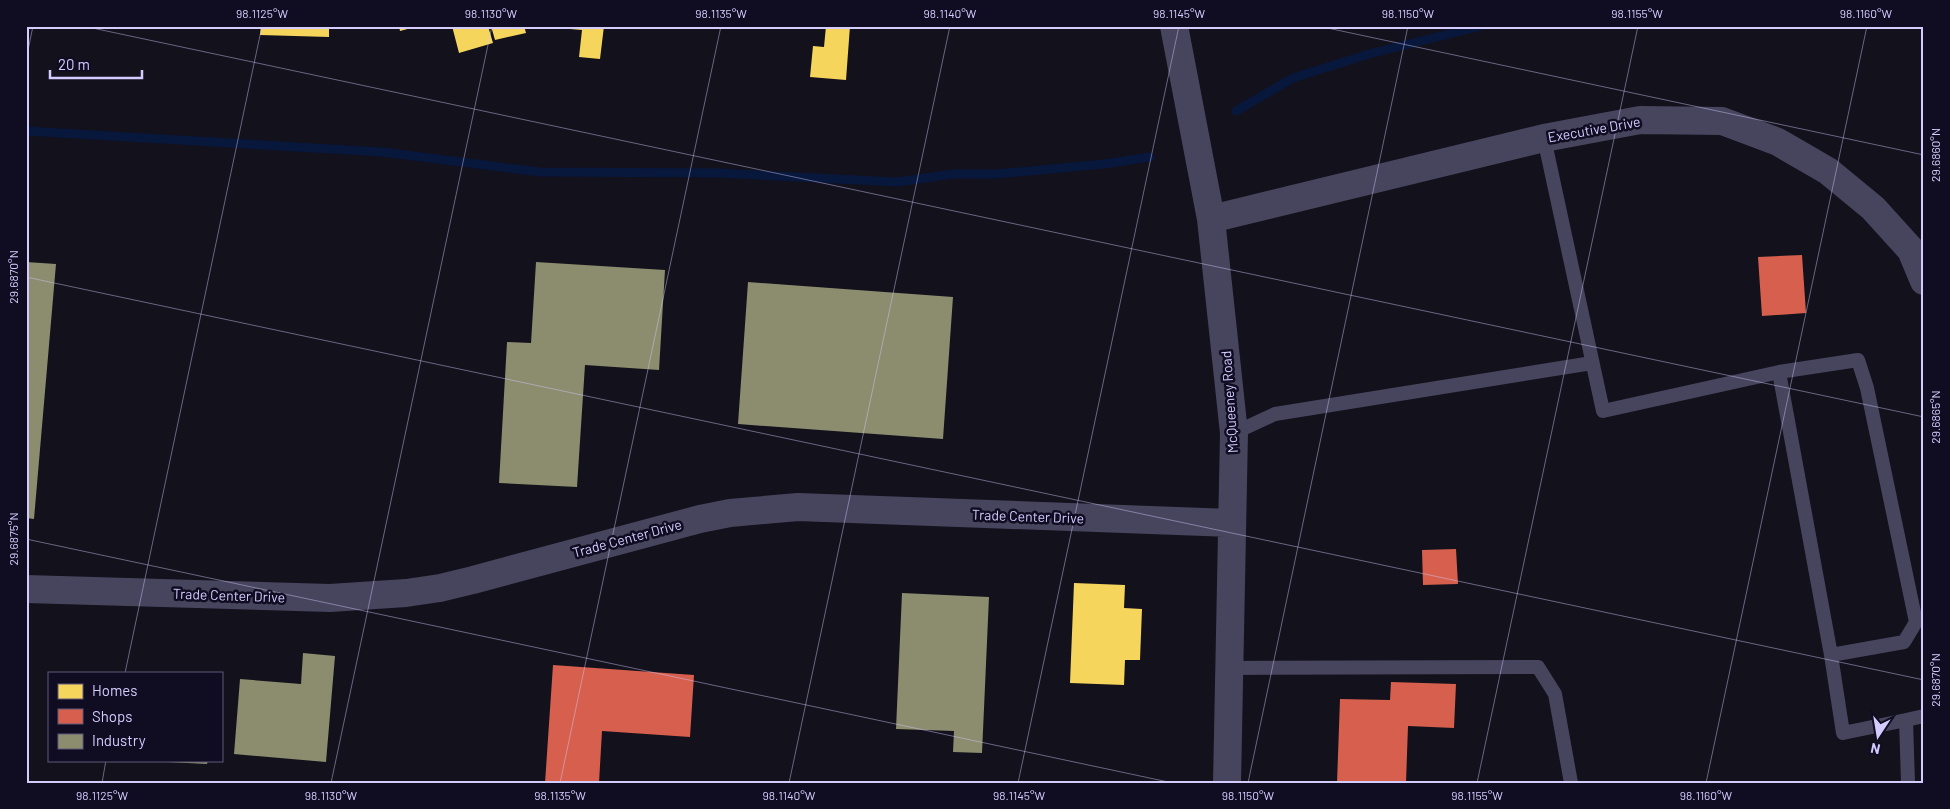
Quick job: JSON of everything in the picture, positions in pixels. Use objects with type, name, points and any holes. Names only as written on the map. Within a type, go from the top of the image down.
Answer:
[{"type":"street","name":"McQueeney Road","points":[[1174,26],[1211,219],[1234,433],[1227,783]]},
{"type":"street","name":"Executive Drive","points":[[1211,219],[1544,138],[1640,120],[1722,121],[1778,142],[1828,171],[1873,208],[1911,250],[1924,281]]},
{"type":"street","name":"Trade Center Drive","points":[[26,589],[330,598],[406,593],[456,584],[700,519],[730,513],[798,507],[1231,523]]},
{"type":"lane","points":[[1544,138],[1603,411],[1780,372],[1858,360],[1867,388],[1916,622],[1904,642],[1831,655]]},
{"type":"lane","points":[[1234,433],[1274,414],[1592,363]]},
{"type":"lane","points":[[1780,372],[1831,655],[1842,733],[1924,716]]},
{"type":"lane","points":[[1228,668],[1538,667],[1555,694],[1571,783]]},
{"type":"lane","points":[[1906,720],[1908,783]]},
{"type":"building: Homes","points":[[261,26],[329,26],[329,37],[260,35]]},
{"type":"building: Homes","points":[[399,26],[415,26],[415,27],[400,31]]},
{"type":"building: Homes","points":[[452,26],[488,26],[493,43],[459,53]]},
{"type":"building: Homes","points":[[491,26],[524,26],[526,33],[495,40]]},
{"type":"building: Homes","points":[[558,26],[604,26],[600,59],[579,57],[582,30],[558,28]]},
{"type":"building: Homes","points":[[826,26],[850,26],[846,80],[810,77],[813,46],[824,47]]},
{"type":"building: Homes","points":[[1074,583],[1125,585],[1124,608],[1142,609],[1140,660],[1125,660],[1124,685],[1070,683]]},
{"type":"building: Shops","points":[[1802,255],[1806,313],[1762,316],[1758,257]]},
{"type":"building: Shops","points":[[1456,549],[1458,584],[1423,585],[1422,550]]},
{"type":"building: Shops","points":[[553,665],[694,675],[690,737],[602,731],[599,783],[545,783]]},
{"type":"building: Shops","points":[[1391,682],[1456,684],[1454,728],[1408,726],[1406,783],[1337,783],[1340,699],[1390,700]]},
{"type":"building: Industry","points":[[26,262],[56,264],[34,519],[26,518]]},
{"type":"building: Industry","points":[[536,262],[665,270],[659,370],[585,365],[577,487],[499,483],[507,342],[531,343]]},
{"type":"building: Industry","points":[[748,282],[953,297],[943,439],[738,424]]},
{"type":"building: Industry","points":[[902,593],[989,597],[982,753],[953,752],[954,731],[896,729]]},
{"type":"building: Industry","points":[[303,653],[335,656],[326,762],[234,754],[240,679],[301,684]]},
{"type":"building: Industry","points":[[167,762],[208,762],[207,764]]},
{"type":"waterway","points":[[1236,111],[1293,78],[1369,54],[1481,26]]},
{"type":"waterway","points":[[26,131],[382,152],[540,172],[719,173],[897,182],[953,174],[996,174],[1104,164],[1150,157]]}]
